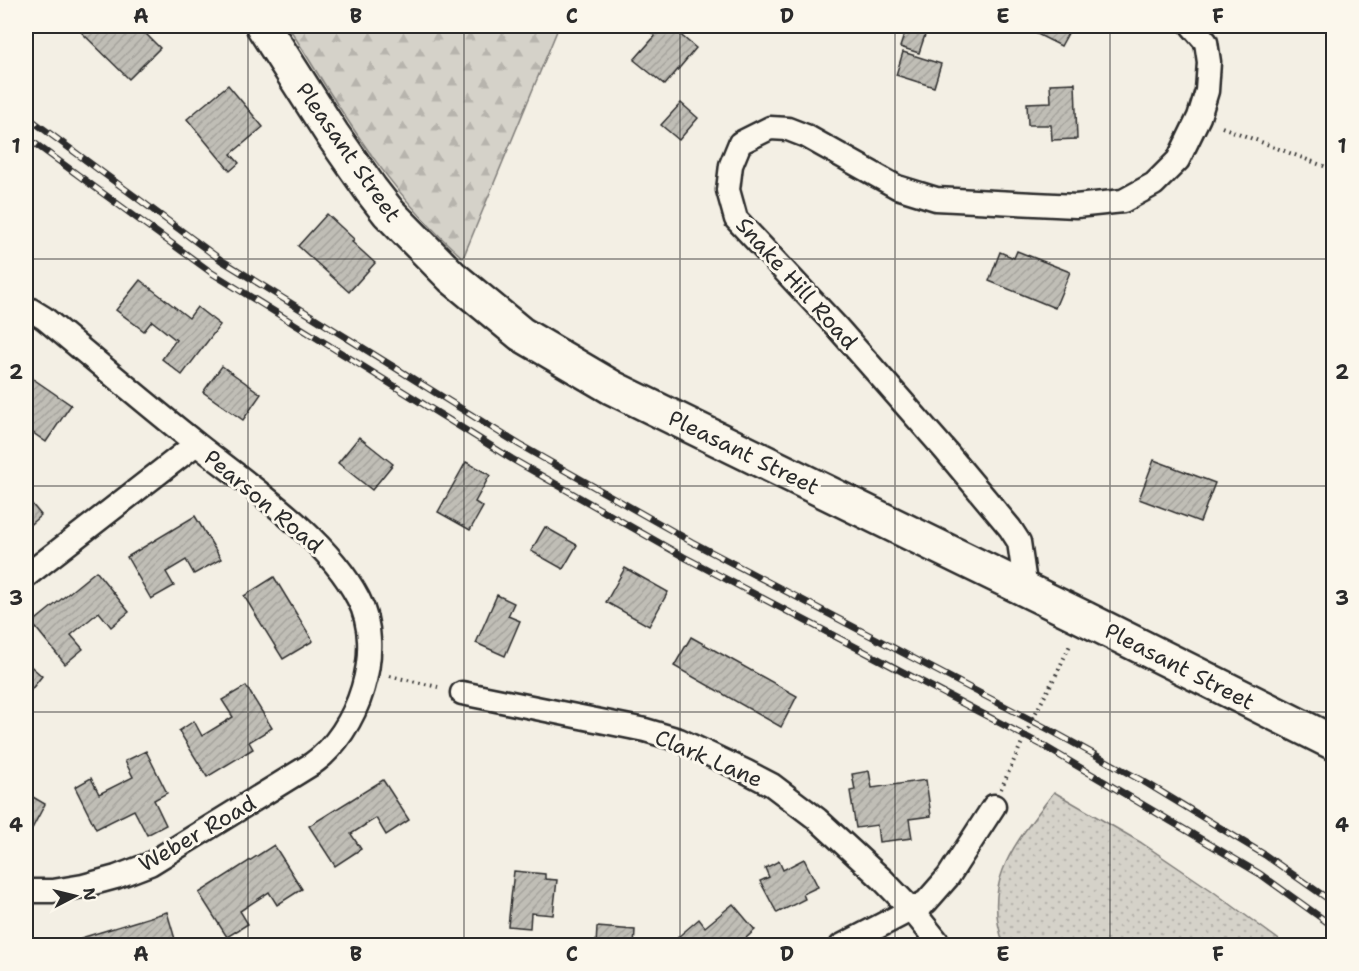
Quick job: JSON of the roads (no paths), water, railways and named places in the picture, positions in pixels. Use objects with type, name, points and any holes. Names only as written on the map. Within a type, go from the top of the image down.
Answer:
[{"type":"main road","name":"Pleasant Street","points":[[263,26],[332,134],[389,213],[452,278],[521,334],[613,388],[1334,743]]},
{"type":"street","name":"Snake Hill Road","points":[[1026,590],[1019,542],[1010,528],[836,326],[736,219],[728,190],[731,165],[740,143],[770,128],[788,129],[806,136],[897,187],[936,199],[1076,206],[1123,201],[1154,184],[1178,160],[1198,117],[1207,91],[1209,62],[1206,42],[1192,26]]},
{"type":"street","name":"Pearson Road","points":[[26,307],[44,318],[259,494],[324,550],[339,566],[359,598],[366,617],[369,652],[367,670],[353,716],[342,736],[325,756]]},
{"type":"street","points":[[26,576],[196,444]]},
{"type":"street","name":"Clark Lane","points":[[462,693],[645,730],[679,740],[772,785],[817,819],[912,910],[941,945]]},
{"type":"street","name":"Weber Road","points":[[26,891],[53,891],[83,886],[150,864],[325,756]]},
{"type":"street","points":[[841,945],[926,902],[948,877],[997,798]]},
{"type":"railway","points":[[26,116],[221,260],[520,445],[692,542],[1148,784],[1265,855],[1334,903]]},
{"type":"railway","points":[[26,137],[212,273],[512,459],[684,557],[1042,745],[1260,874],[1334,927]]}]
